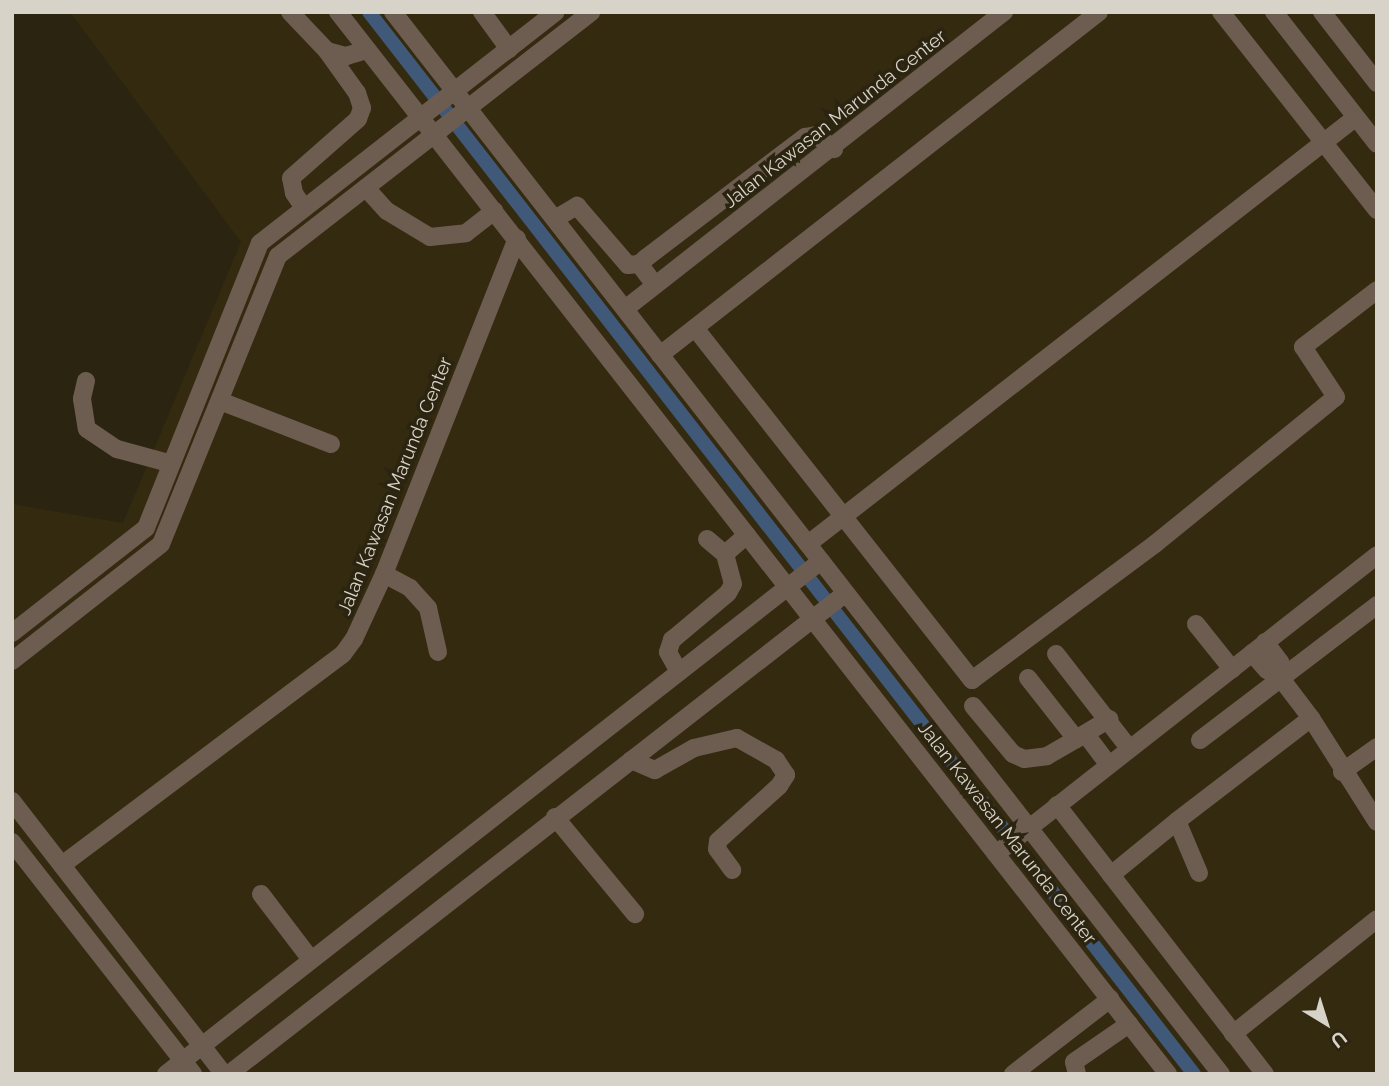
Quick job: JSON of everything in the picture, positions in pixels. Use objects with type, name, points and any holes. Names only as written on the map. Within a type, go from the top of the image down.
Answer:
[{"type":"lane","points":[[290,12],[327,51],[357,93],[362,108],[358,119],[291,178],[294,193],[304,208]]},
{"type":"lane","name":"Jalan Kawasan Marunda Center","points":[[338,12],[437,132],[494,211],[747,535],[815,617],[1168,1074]]},
{"type":"lane","name":"Jalan Kawasan Marunda Center","points":[[393,12],[465,111],[555,219],[808,544],[819,562],[1221,1074]]},
{"type":"lane","points":[[482,12],[509,49]]},
{"type":"lane","points":[[12,632],[146,528],[169,463],[257,247],[556,12]]},
{"type":"lane","points":[[12,661],[161,544],[275,260],[591,12]]},
{"type":"lane","name":"Jalan Kawasan Marunda Center","points":[[625,309],[834,149],[1004,12]]},
{"type":"lane","points":[[660,355],[1099,12]]},
{"type":"lane","points":[[1221,12],[1377,210]]},
{"type":"lane","points":[[1274,12],[1365,120],[1377,144]]},
{"type":"lane","points":[[1322,12],[1377,83]]},
{"type":"lane","points":[[327,51],[346,56],[367,50]]},
{"type":"lane","points":[[808,544],[1322,143],[1365,120]]},
{"type":"lane","points":[[555,219],[578,206],[628,265],[639,264],[805,137],[816,135],[834,149]]},
{"type":"lane","points":[[366,188],[387,211],[430,237],[466,233],[494,211]]},
{"type":"lane","name":"Jalan Kawasan Marunda Center","points":[[62,865],[342,654],[363,625],[517,238]]},
{"type":"lane","points":[[672,238],[689,258]]},
{"type":"lane","points":[[639,264],[655,285]]},
{"type":"lane","points":[[695,328],[967,678],[979,678],[1336,397],[1303,347],[1377,290]]},
{"type":"lane","points":[[86,381],[82,399],[87,429],[117,449],[169,463]]},
{"type":"lane","points":[[204,381],[222,396],[331,444]]},
{"type":"lane","points":[[146,528],[161,544]]},
{"type":"lane","points":[[725,554],[747,535]]},
{"type":"lane","points":[[679,672],[668,652],[672,640],[728,593],[733,584],[725,554],[707,539]]},
{"type":"lane","name":"Jalan Kawasan Marunda Center","points":[[1028,829],[1377,555]]},
{"type":"lane","points":[[166,1074],[188,1067],[202,1045],[309,957],[819,562]]},
{"type":"lane","points":[[384,574],[410,589],[428,608],[438,652]]},
{"type":"lane","points":[[12,801],[227,1074],[844,594]]},
{"type":"lane","points":[[1200,740],[1279,676],[1377,605]]},
{"type":"lane","points":[[1196,624],[1232,669]]},
{"type":"lane","points":[[1259,648],[1280,662],[1279,676],[1311,718],[1342,772],[1377,822]]},
{"type":"lane","points":[[1056,654],[1129,748]]},
{"type":"lane","points":[[1028,678],[1108,764]]},
{"type":"lane","points":[[973,706],[1013,754],[1024,758],[1047,756],[1109,719]]},
{"type":"lane","points":[[1111,875],[1311,718]]},
{"type":"lane","points":[[631,761],[655,770],[694,748],[737,738],[775,760],[786,775],[779,786],[718,841],[717,849],[732,870]]},
{"type":"lane","points":[[1342,772],[1377,747]]},
{"type":"lane","points":[[1057,805],[1265,1074]]},
{"type":"lane","points":[[555,817],[635,914]]},
{"type":"lane","points":[[1177,821],[1199,873]]},
{"type":"lane","points":[[998,853],[1028,829]]},
{"type":"lane","points":[[12,842],[188,1067]]},
{"type":"lane","points":[[261,894],[309,957]]},
{"type":"lane","points":[[1233,1034],[1375,924]]},
{"type":"lane","points":[[1013,1074],[1110,999]]},
{"type":"lane","points":[[1077,1074],[1074,1062],[1129,1024]]},
{"type":"shaded area","points":[[70,12],[1377,12],[1377,1074],[12,1074],[12,504],[123,523],[241,242]]},
{"type":"waterway","points":[[369,12],[1194,1074]]}]
